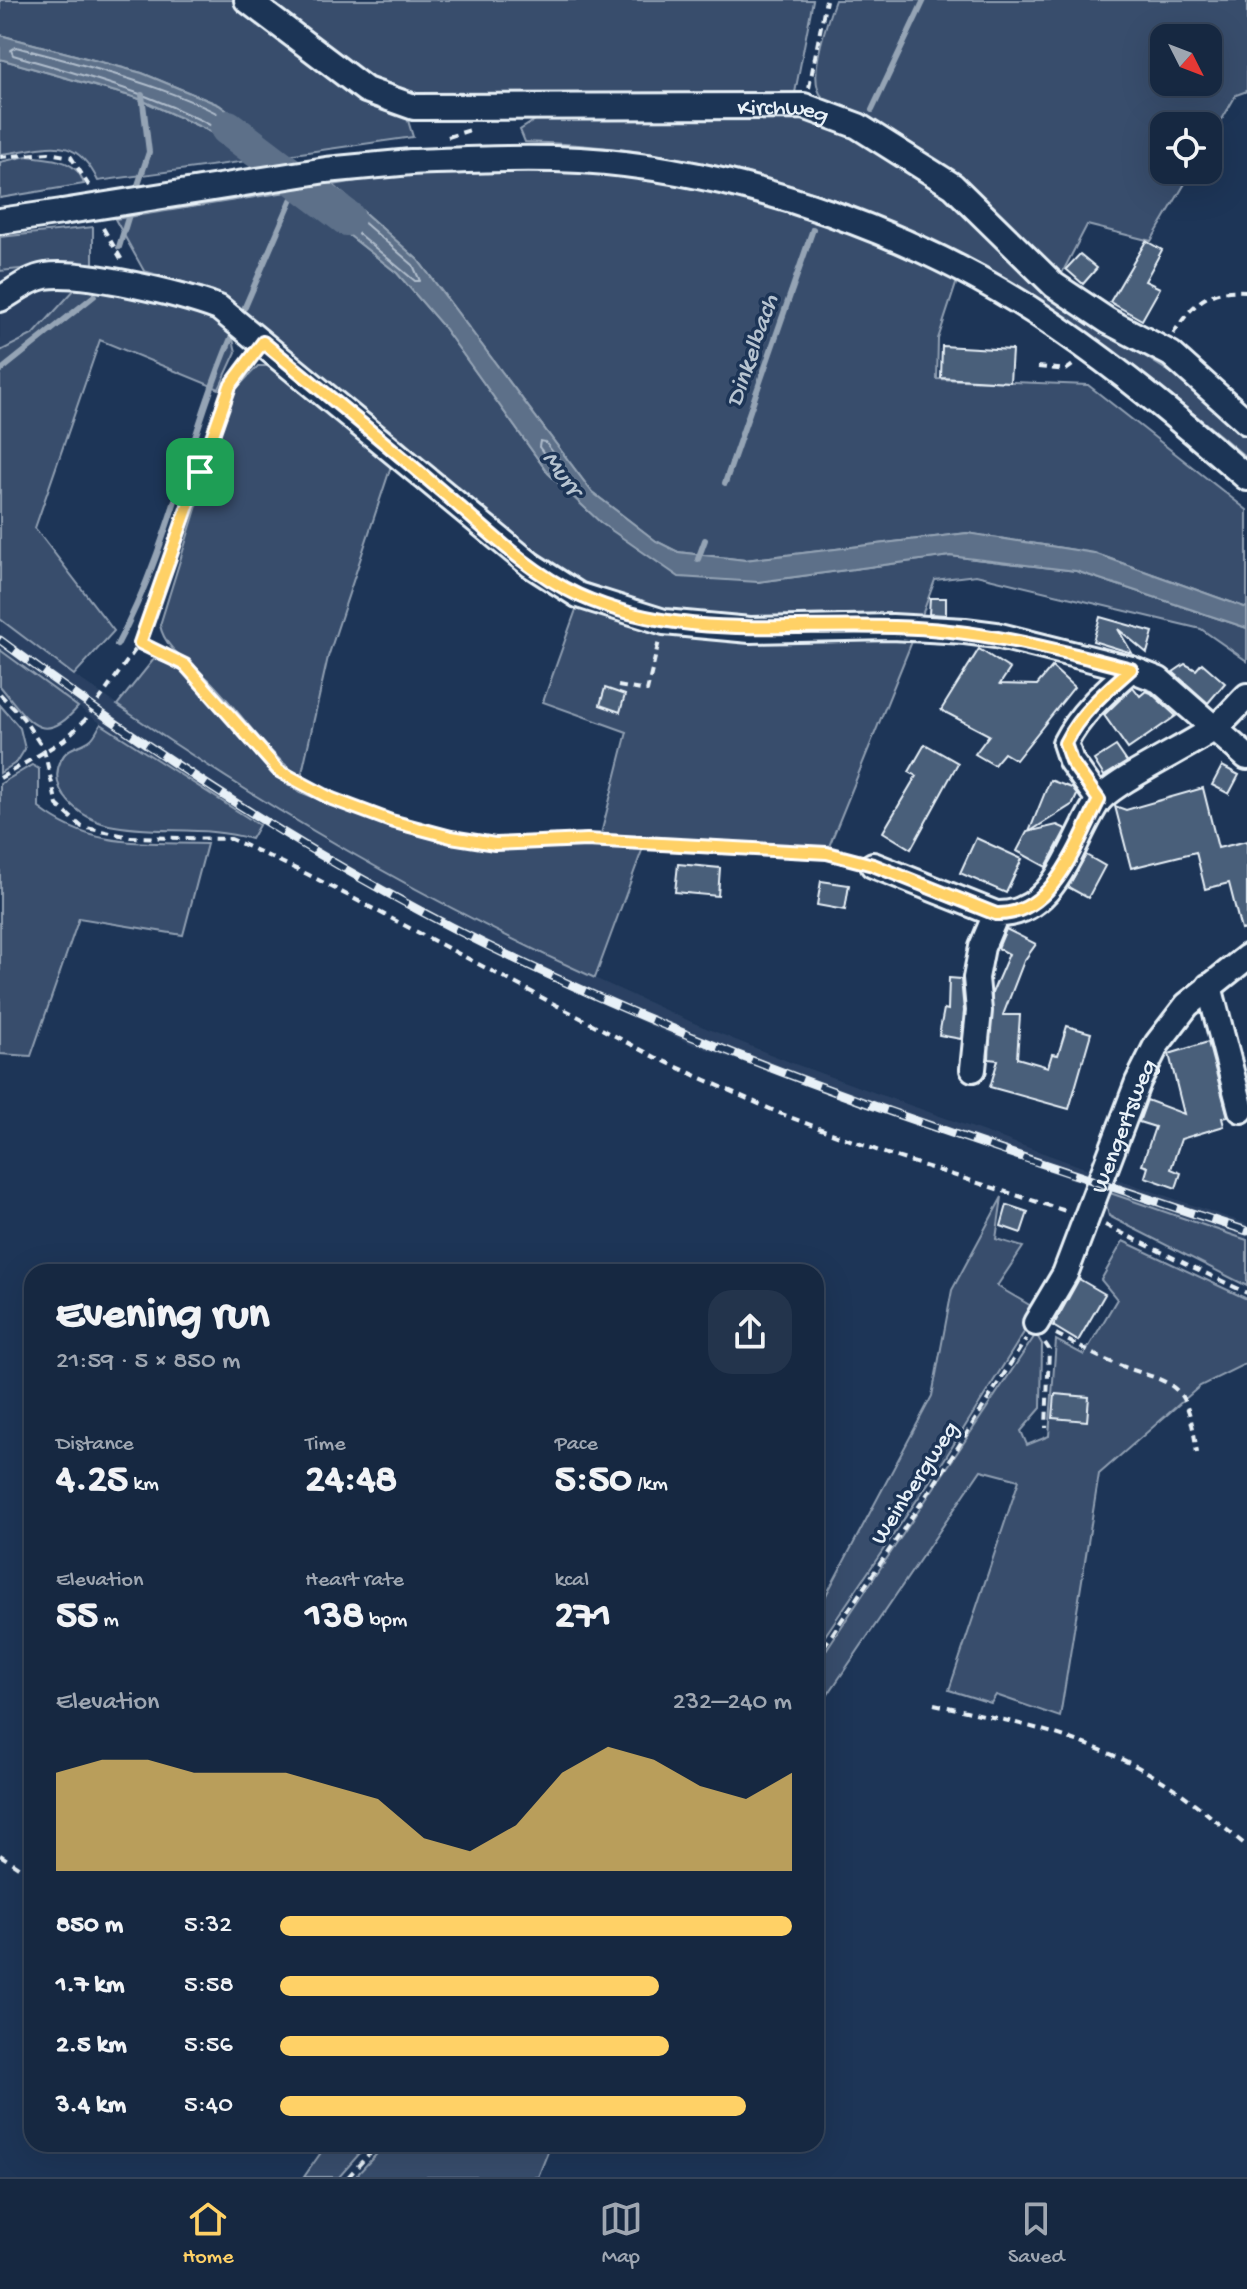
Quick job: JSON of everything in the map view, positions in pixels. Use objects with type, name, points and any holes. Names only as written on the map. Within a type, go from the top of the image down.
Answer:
[{"type":"street","name":"Kirchweg","points":[[247,0],[366,90],[414,107],[804,106],[858,126],[953,186],[1054,285],[1108,321],[1163,349],[1247,422]]},
{"type":"street","points":[[0,221],[326,170],[411,162],[582,160],[681,174],[789,199],[884,235],[996,289],[1056,326],[1247,478]]},
{"type":"street","points":[[0,299],[43,276],[71,276],[185,295],[219,308],[531,565],[578,595],[664,622],[750,630],[892,627],[996,635],[1131,669],[1159,680],[1247,757]]},
{"type":"street","points":[[1099,800],[1071,761],[1065,743],[1073,727],[1096,701],[1131,669]]},
{"type":"street","points":[[873,865],[996,914],[1011,915],[1027,909],[1045,893],[1066,863],[1099,800],[1216,727],[1247,696]]},
{"type":"street","points":[[973,1069],[979,1011],[976,978],[982,947],[996,914]]},
{"type":"street","name":"Wengertsweg","points":[[1036,1323],[1065,1274],[1138,1082],[1157,1044],[1187,1005],[1247,957]]},
{"type":"street","points":[[1209,986],[1241,1110]]},
{"type":"path","points":[[804,106],[826,0]]},
{"type":"path","points":[[1163,349],[1194,303],[1205,295],[1247,291]]},
{"type":"path","points":[[0,778],[64,740],[85,720],[140,643],[230,386],[263,342]]},
{"type":"path","points":[[1038,367],[1066,370],[1074,364]]},
{"type":"path","points":[[618,686],[647,691],[664,622]]},
{"type":"path","points":[[140,643],[185,665],[279,771],[332,799],[391,821],[451,837],[495,844],[643,841],[827,853],[873,865]]},
{"type":"path","points":[[0,694],[23,718],[44,750],[57,805],[82,827],[130,837],[231,839],[307,874],[655,1057],[779,1113],[916,1164],[1088,1217],[1247,1293]]},
{"type":"path","points":[[1036,1323],[1049,1349],[1046,1428]]},
{"type":"path","points":[[1036,1323],[1106,1360],[1173,1384],[1192,1415],[1197,1453]]},
{"type":"path","name":"Weinbergweg","points":[[824,1646],[943,1471],[1036,1323]]},
{"type":"path","points":[[934,1704],[1038,1726],[1100,1747],[1157,1777],[1247,1846]]},
{"type":"path","points":[[0,1855],[24,1871]]},
{"type":"path","points":[[348,2177],[371,2152]]},
{"type":"shaded area","points":[[0,0],[237,0],[406,114],[413,137],[287,155],[219,105],[142,73],[0,35]]},
{"type":"shaded area","points":[[260,0],[813,0],[794,98],[454,103],[375,90]]},
{"type":"shaded area","points":[[835,0],[1247,0],[1247,91],[1236,95],[1222,120],[1222,112],[1150,112],[1150,184],[1185,184],[1151,241],[1087,225],[1060,277],[975,198],[908,143],[876,123],[828,103],[816,80],[821,44]]},
{"type":"shaded area","points":[[0,59],[137,98],[205,129],[255,160],[98,181],[89,165],[69,149],[45,147],[0,154]]},
{"type":"shaded area","points":[[777,112],[832,123],[931,178],[1116,338],[1193,387],[1247,437],[1247,458],[1083,330],[999,278],[914,233],[825,197],[732,169],[632,151],[525,142],[520,130],[543,115]]},
{"type":"shaded area","points":[[27,156],[62,161],[75,169],[84,184],[0,198],[0,162]]},
{"type":"shaded area","points":[[515,171],[623,177],[730,194],[819,221],[958,278],[938,339],[937,379],[1088,385],[1247,510],[1247,608],[1094,553],[967,533],[745,560],[678,552],[656,541],[592,492],[418,260],[333,185],[398,174]]},
{"type":"shaded area","points":[[293,191],[397,273],[442,325],[548,473],[601,523],[758,582],[950,556],[1076,571],[1247,628],[1247,661],[1201,629],[976,575],[935,580],[919,623],[752,623],[669,616],[573,580],[500,531],[401,439],[214,291],[144,271],[115,219]]},
{"type":"shaded area","points":[[93,227],[93,268],[61,265],[0,271],[0,237]]},
{"type":"shaded area","points":[[61,265],[93,268],[34,334],[0,351],[0,271]]},
{"type":"shaded area","points":[[76,288],[136,293],[213,317],[230,326],[236,352],[219,389],[100,340],[35,528],[114,631],[74,675],[0,619],[0,351],[34,334]]},
{"type":"shaded area","points":[[258,366],[272,366],[393,460],[328,657],[301,777],[265,744],[212,683],[174,650],[160,625],[232,393]]},
{"type":"shaded area","points":[[578,604],[913,639],[828,849],[601,834],[627,732],[543,702]]},
{"type":"shaded area","points":[[0,619],[74,675],[232,783],[362,860],[526,947],[696,1024],[792,1063],[1096,1172],[1091,1186],[691,1044],[519,966],[296,846],[118,736],[0,650]]},
{"type":"shaded area","points":[[0,650],[78,707],[54,726],[44,728],[35,725],[0,686]]},
{"type":"shaded area","points":[[154,659],[174,666],[191,678],[272,774],[300,792],[384,824],[455,843],[493,847],[592,843],[644,845],[595,978],[471,918],[350,852],[232,781],[117,705]]},
{"type":"shaded area","points":[[0,705],[20,728],[25,749],[17,762],[0,773]]},
{"type":"shaded area","points":[[101,724],[259,825],[251,839],[216,832],[109,825],[78,810],[62,793],[58,771],[64,755],[91,739]]},
{"type":"shaded area","points":[[32,765],[39,769],[39,808],[78,831],[119,841],[207,844],[183,935],[79,918],[31,1056],[0,1054],[0,784]]},
{"type":"shaded area","points":[[1117,1179],[1247,1224],[1247,1242],[1110,1193]]},
{"type":"shaded area","points":[[1110,1193],[1247,1240],[1247,1286],[1109,1216],[1106,1204]]},
{"type":"shaded area","points":[[1002,1197],[996,1239],[1023,1247],[997,1286],[1038,1310],[944,1460],[824,1637],[824,1599],[932,1396],[952,1290]]},
{"type":"shaded area","points":[[1123,1241],[1247,1299],[1247,1363],[1200,1386],[1099,1474],[1060,1717],[996,1695],[991,1703],[949,1690],[1019,1480],[981,1470],[824,1700],[824,1653],[1036,1334],[1042,1344],[1041,1408],[1021,1431],[1027,1445],[1049,1436],[1056,1340],[1084,1355],[1117,1299],[1101,1280]]},
{"type":"shaded area","points":[[321,2152],[361,2152],[339,2177],[304,2177]]},
{"type":"shaded area","points":[[378,2152],[548,2152],[538,2177],[355,2177]]},
{"type":"water","points":[[0,35],[142,73],[219,105],[287,155],[255,160],[205,129],[137,98],[0,59]]},
{"type":"water","points":[[333,185],[418,260],[592,492],[656,541],[678,552],[745,560],[967,533],[1094,553],[1247,608],[1247,628],[1076,571],[950,556],[758,582],[679,577],[601,523],[548,473],[442,325],[397,273],[293,191]]},
{"type":"building","points":[[1146,241],[1162,250],[1145,281],[1160,288],[1142,320],[1110,302]]},
{"type":"building","points":[[1080,254],[1097,268],[1083,284],[1066,269]]},
{"type":"building","points":[[942,346],[1012,350],[1010,382],[941,378]]},
{"type":"building","points":[[930,598],[946,598],[946,615],[929,614]]},
{"type":"building","points":[[1100,617],[1153,632],[1147,653],[1118,629],[1132,653],[1093,641]]},
{"type":"building","points":[[979,649],[1010,669],[1000,684],[1037,685],[1052,667],[1074,687],[1016,760],[1004,753],[994,765],[975,754],[989,735],[941,710]]},
{"type":"building","points":[[1202,663],[1225,683],[1208,703],[1173,672],[1185,664],[1196,670]]},
{"type":"building","points":[[1133,687],[1140,696],[1146,691],[1151,693],[1176,716],[1128,749],[1104,715]]},
{"type":"building","points":[[605,688],[625,695],[620,712],[600,705]]},
{"type":"building","points":[[925,744],[958,763],[911,849],[883,832],[916,776],[909,772]]},
{"type":"building","points":[[1116,746],[1127,762],[1104,776],[1094,760]]},
{"type":"building","points":[[1222,766],[1239,775],[1229,794],[1212,785]]},
{"type":"building","points":[[1050,780],[1072,788],[1077,795],[1073,804],[1029,832]]},
{"type":"building","points":[[1203,788],[1218,848],[1247,841],[1247,929],[1241,930],[1229,883],[1205,889],[1196,852],[1131,868],[1115,806],[1126,810]]},
{"type":"building","points":[[1057,825],[1066,829],[1046,867],[1017,851],[1027,832]]},
{"type":"building","points":[[976,838],[1022,859],[1006,893],[960,873]]},
{"type":"building","points":[[1086,855],[1105,866],[1088,898],[1068,887]]},
{"type":"building","points":[[678,864],[720,868],[718,896],[675,892]]},
{"type":"building","points":[[821,881],[849,885],[845,910],[817,905]]},
{"type":"building","points":[[1006,929],[1036,944],[1024,961],[1003,1015],[1020,1015],[1017,1058],[1048,1067],[1052,1054],[1058,1055],[1067,1026],[1091,1033],[1069,1109],[990,1087],[998,1060],[989,1059],[992,993],[1009,954],[998,948]]},
{"type":"building","points":[[949,978],[961,979],[964,1011],[961,1039],[939,1035],[944,1009],[948,1010]]},
{"type":"building","points":[[1208,1042],[1228,1117],[1222,1118],[1224,1126],[1181,1139],[1171,1169],[1181,1173],[1176,1188],[1145,1177],[1148,1167],[1142,1165],[1155,1127],[1139,1122],[1147,1100],[1184,1114],[1169,1054]]},
{"type":"building","points":[[1007,1205],[1028,1212],[1021,1233],[1001,1226]]},
{"type":"building","points":[[1079,1279],[1105,1294],[1078,1341],[1053,1326]]},
{"type":"building","points":[[1055,1394],[1089,1397],[1087,1421],[1053,1418]]},
{"type":"waterway","name":"Dinkelbach","points":[[872,110],[924,0]]},
{"type":"waterway","points":[[135,194],[149,152],[142,95]]},
{"type":"waterway","name":"Murr","points":[[228,128],[347,218]]},
{"type":"waterway","points":[[245,307],[299,182]]},
{"type":"waterway","points":[[119,247],[131,208]]},
{"type":"waterway","name":"Dinkelbach","points":[[725,483],[813,229]]},
{"type":"waterway","points":[[0,371],[94,296]]},
{"type":"waterway","points":[[117,645],[151,571],[202,415],[231,338]]},
{"type":"waterway","name":"Dinkelbach","points":[[698,559],[705,540]]},
{"type":"railway","points":[[0,640],[62,686],[256,816],[390,894],[528,965],[793,1076],[974,1141],[1247,1231]]},
{"type":"route","points":[[263,342],[496,537],[531,565],[578,595],[664,622],[684,624],[750,630],[892,627],[996,635],[1131,669],[1096,701],[1073,727],[1065,743],[1071,761],[1099,800],[1066,863],[1045,893],[1027,909],[1011,915],[996,914],[873,865],[827,853],[742,850],[643,841],[495,844],[451,837],[391,821],[332,799],[279,771],[185,665],[162,650],[140,643],[200,472],[230,386],[263,342]]}]
